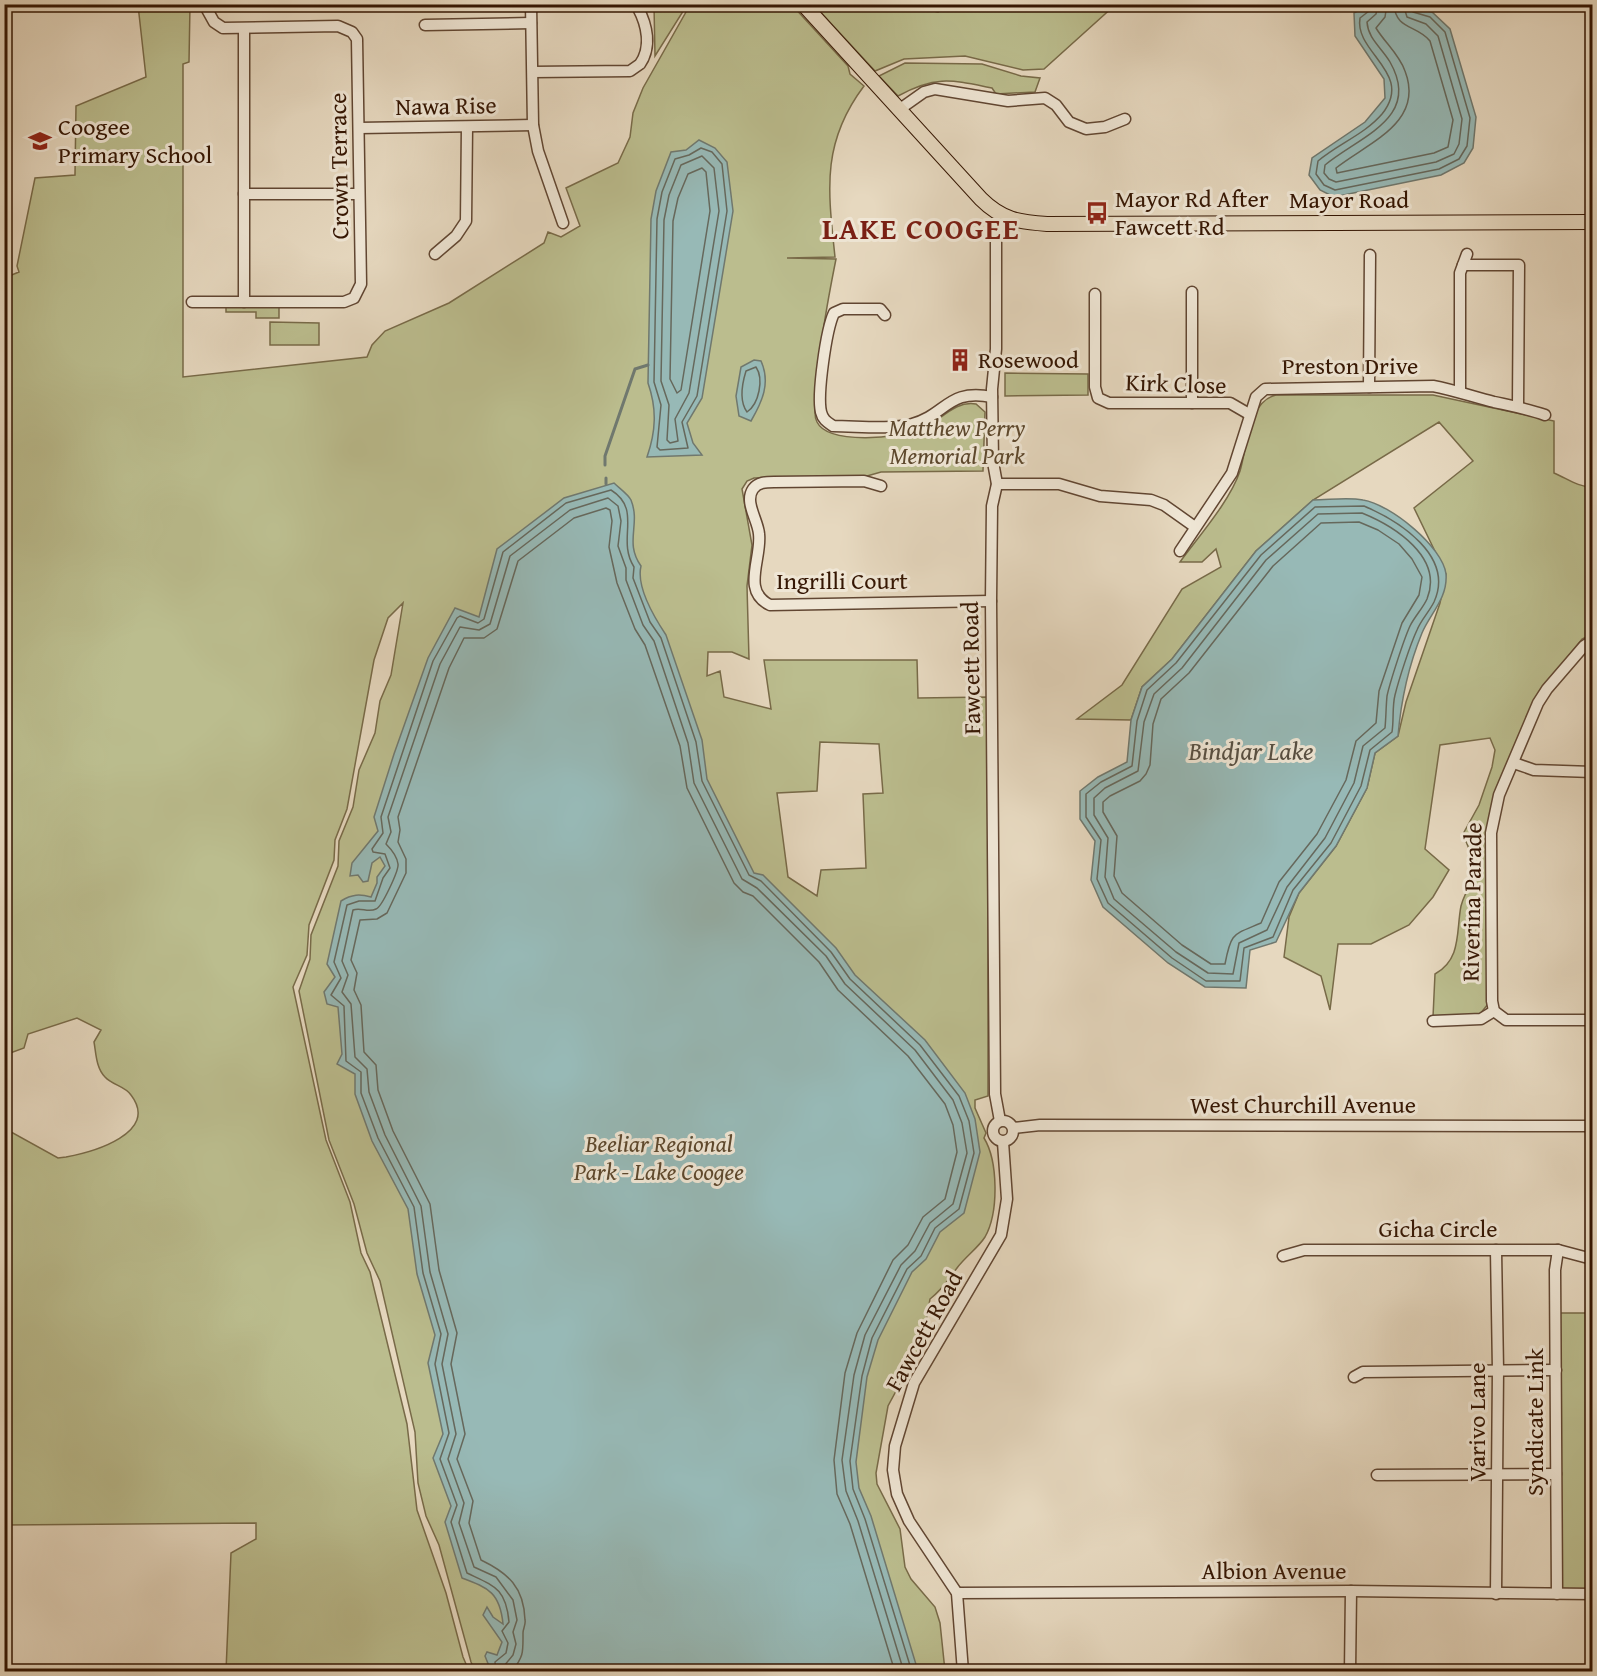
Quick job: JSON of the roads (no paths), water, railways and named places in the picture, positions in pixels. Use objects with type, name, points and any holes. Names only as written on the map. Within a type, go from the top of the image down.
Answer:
[{"type":"main road","name":"Mayor Road","points":[[803,4],[981,199],[1003,217],[1016,222],[1047,224],[1593,222]]},
{"type":"street","name":"Crown Terrace","points":[[192,302],[344,302],[354,298],[362,284],[357,39],[352,32],[338,26],[223,28],[214,22],[204,4]]},
{"type":"street","points":[[531,4],[533,125],[538,150],[563,223]]},
{"type":"street","points":[[533,72],[630,71],[645,58],[647,44],[645,22],[638,8]]},
{"type":"street","points":[[425,25],[531,23]]},
{"type":"street","points":[[244,29],[244,302]]},
{"type":"street","points":[[900,109],[924,92],[935,89],[1008,101],[1045,98],[1056,105],[1069,122],[1086,129],[1105,127],[1125,119]]},
{"type":"street","name":"Nawa Rise","points":[[359,128],[467,128],[533,125]]},
{"type":"street","points":[[435,254],[456,237],[466,221],[467,128]]},
{"type":"street","points":[[244,194],[359,194]]},
{"type":"street","name":"Fawcett Road","points":[[1000,1121],[995,1094],[991,601],[992,506],[997,484],[993,462],[992,397],[996,350],[996,233],[1003,217]]},
{"type":"street","points":[[1460,391],[1460,273],[1467,254]]},
{"type":"street","points":[[1369,387],[1370,255]]},
{"type":"street","points":[[1463,265],[1519,265],[1518,405]]},
{"type":"street","points":[[1192,292],[1192,403]]},
{"type":"street","name":"Kirk Close","points":[[1095,294],[1095,387],[1098,398],[1109,403],[1230,403],[1249,414]]},
{"type":"street","points":[[885,315],[880,309],[843,309],[834,313],[829,326],[825,352],[820,411],[824,420],[833,426],[903,426],[923,419],[959,396],[980,394],[992,397]]},
{"type":"street","name":"Preston Drive","points":[[1180,551],[1232,473],[1249,414],[1256,397],[1265,389],[1273,387],[1433,386],[1460,391],[1495,402],[1518,405],[1545,415]]},
{"type":"street","name":"Ingrilli Court","points":[[881,486],[864,481],[774,482],[761,483],[753,488],[749,498],[759,532],[759,546],[753,584],[761,601],[770,605],[991,601]]},
{"type":"street","points":[[997,484],[1059,484],[1100,496],[1151,500],[1164,505],[1195,527]]},
{"type":"street","name":"Riverina Parade","points":[[1588,643],[1547,689],[1498,795],[1491,833],[1492,1001],[1494,1011],[1506,1020],[1593,1020]]},
{"type":"street","points":[[1514,763],[1534,770],[1593,772]]},
{"type":"street","points":[[1593,853],[1593,923]]},
{"type":"street","points":[[1433,1021],[1481,1020],[1494,1011]]},
{"type":"street","points":[[1000,1121],[1008,1122],[1013,1128],[1012,1137],[1003,1142],[996,1139],[992,1133],[993,1126],[1000,1121]]},
{"type":"street","name":"West Churchill Avenue","points":[[1013,1128],[1040,1125],[1593,1126]]},
{"type":"street","name":"Fawcett Road","points":[[963,1671],[957,1593],[909,1521],[897,1494],[893,1470],[895,1446],[914,1383],[1001,1235],[1006,1199],[1003,1142]]},
{"type":"street","name":"Gicha Circle","points":[[1282,1256],[1304,1250],[1558,1250],[1593,1259]]},
{"type":"street","name":"Varivo Lane","points":[[1496,1250],[1498,1370],[1496,1594]]},
{"type":"street","name":"Syndicate Link","points":[[1557,1594],[1555,1270],[1558,1250]]},
{"type":"street","points":[[1354,1377],[1363,1371],[1556,1370]]},
{"type":"street","points":[[1377,1475],[1556,1474]]},
{"type":"street","points":[[1350,1671],[1351,1591]]},
{"type":"street","name":"Albion Avenue","points":[[957,1593],[1351,1591],[1593,1594]]},
{"type":"water","points":[[1396,5],[1432,12],[1450,29],[1476,117],[1473,148],[1464,163],[1441,175],[1334,197],[1320,190],[1309,175],[1312,158],[1365,122],[1385,98],[1384,79],[1355,36],[1354,13],[1366,6]]},
{"type":"water","points":[[699,140],[715,148],[727,162],[733,211],[702,398],[687,423],[693,443],[702,455],[647,457],[654,420],[653,402],[648,383],[651,219],[656,191],[671,152],[686,150]]},
{"type":"water","points":[[754,360],[761,361],[765,385],[759,407],[751,421],[739,416],[736,396],[741,367]]},
{"type":"water","name":"Beeliar Regional Park - Lake Coogee","points":[[614,483],[626,493],[634,509],[633,541],[636,557],[641,566],[641,583],[651,611],[666,635],[702,740],[707,779],[754,873],[763,875],[836,948],[855,975],[925,1040],[965,1093],[975,1119],[980,1152],[964,1213],[940,1232],[926,1259],[912,1272],[878,1340],[867,1377],[856,1462],[859,1488],[871,1516],[918,1671],[491,1671],[485,1656],[487,1652],[497,1655],[502,1642],[483,1615],[487,1607],[493,1617],[503,1624],[499,1605],[496,1598],[486,1589],[462,1578],[445,1522],[451,1506],[433,1458],[443,1434],[428,1363],[435,1335],[417,1274],[408,1209],[372,1141],[355,1094],[355,1074],[337,1064],[342,1054],[338,1007],[327,1004],[324,992],[335,977],[327,964],[341,901],[356,895],[371,897],[377,877],[385,866],[380,857],[372,863],[368,881],[363,882],[358,875],[350,876],[352,863],[378,831],[374,817],[394,754],[428,658],[455,608],[479,617],[497,549],[564,498]]},
{"type":"water","name":"Bindjar Lake","points":[[1313,500],[1363,500],[1387,509],[1414,528],[1436,552],[1443,563],[1446,583],[1438,605],[1425,626],[1413,658],[1403,697],[1398,736],[1375,753],[1367,788],[1336,846],[1299,893],[1276,942],[1250,950],[1246,988],[1205,987],[1168,963],[1103,907],[1091,880],[1095,841],[1080,819],[1080,791],[1098,777],[1127,762],[1131,720],[1142,687],[1172,659],[1256,551]]},
{"type":"waterway","points":[[605,465],[605,456],[635,369],[648,365]]},
{"type":"waterway","points":[[606,478],[606,484]]},
{"type":"place","name":"Coogee Primary School","points":[[40,141]]},
{"type":"place","name":"Mayor Rd After Fawcett Rd","points":[[1097,213]]},
{"type":"place","name":"Rosewood","points":[[960,360]]},
{"type":"district","name":"LAKE COOGEE","points":[[921,229]]},
{"type":"park label","name":"Matthew Perry Memorial Park","points":[[957,442]]}]
